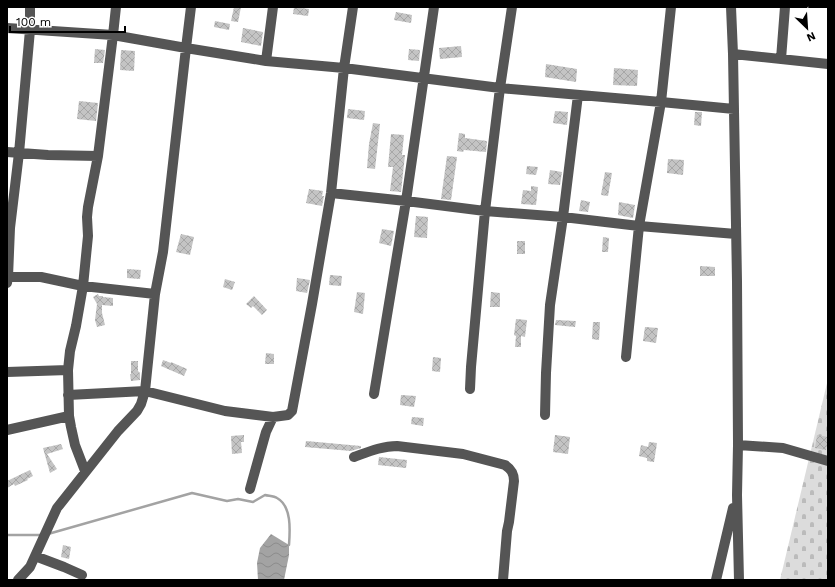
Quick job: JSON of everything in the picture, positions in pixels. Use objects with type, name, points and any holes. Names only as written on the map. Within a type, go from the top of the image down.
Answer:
[{"type":"street","points":[[30,7],[30,30],[19,153],[10,228],[7,279],[41,277],[82,286],[155,294]]},
{"type":"street","points":[[85,471],[75,445],[69,416],[68,370],[82,286],[88,236],[88,207],[98,156],[114,35],[116,7]]},
{"type":"street","points":[[18,580],[30,567],[57,508],[85,471],[118,431],[137,411],[145,391],[155,294],[162,252],[191,7]]},
{"type":"street","points":[[266,61],[273,7]]},
{"type":"street","points":[[68,395],[145,391],[225,411],[273,417],[288,416],[292,411],[331,193],[344,68],[353,7]]},
{"type":"street","points":[[374,394],[406,201],[434,7]]},
{"type":"street","points":[[470,389],[485,211],[500,88],[512,7]]},
{"type":"street","points":[[626,357],[639,226],[660,102],[671,7]]},
{"type":"street","points":[[731,7],[736,234],[737,495],[739,580]]},
{"type":"street","points":[[781,59],[785,7]]},
{"type":"street","points":[[7,28],[114,35],[266,61],[344,68],[500,88],[734,109]]},
{"type":"street","points":[[733,54],[828,64]]},
{"type":"street","points":[[545,415],[550,305],[563,217],[578,95]]},
{"type":"street","points":[[7,152],[48,156],[98,156]]},
{"type":"street","points":[[331,193],[485,211],[736,234]]},
{"type":"street","points":[[7,372],[68,370]]},
{"type":"street","points":[[7,430],[69,416]]},
{"type":"street","points":[[250,489],[266,432],[273,417]]},
{"type":"street","points":[[738,445],[783,448],[828,460]]},
{"type":"street","points":[[354,457],[385,447],[397,446],[463,454],[505,465],[510,468],[514,476],[514,481],[507,531],[503,580]]},
{"type":"street","points":[[716,580],[737,495]]},
{"type":"street","points":[[35,556],[82,574]]},
{"type":"green space","points":[[828,379],[828,580],[780,580]]},
{"type":"water","points":[[271,534],[289,545],[289,555],[284,580],[258,580],[257,563],[260,548]]},
{"type":"building","points":[[234,7],[241,7],[238,22],[231,21]]},
{"type":"building","points":[[294,7],[309,9],[308,16],[293,14]]},
{"type":"building","points":[[396,12],[412,15],[411,23],[394,20]]},
{"type":"building","points":[[215,21],[230,24],[229,30],[214,27]]},
{"type":"building","points":[[243,28],[263,32],[261,46],[241,42]]},
{"type":"building","points":[[461,46],[462,57],[440,59],[439,48]]},
{"type":"building","points":[[95,49],[105,50],[103,63],[94,63]]},
{"type":"building","points":[[409,49],[420,50],[419,61],[408,60]]},
{"type":"building","points":[[121,50],[135,51],[134,71],[120,70]]},
{"type":"building","points":[[546,64],[577,69],[576,82],[545,77]]},
{"type":"building","points":[[614,68],[638,70],[637,86],[613,85]]},
{"type":"building","points":[[79,101],[98,103],[96,121],[77,119]]},
{"type":"building","points":[[348,109],[365,111],[364,120],[347,118]]},
{"type":"building","points":[[555,111],[568,112],[567,125],[553,123]]},
{"type":"building","points":[[695,112],[702,112],[701,126],[694,125]]},
{"type":"building","points":[[373,123],[380,124],[375,169],[367,168]]},
{"type":"building","points":[[459,133],[465,134],[465,138],[487,141],[486,152],[464,150],[463,152],[457,151]]},
{"type":"building","points":[[391,134],[404,135],[402,155],[405,155],[401,192],[390,191],[393,167],[388,167]]},
{"type":"building","points":[[447,156],[457,157],[451,200],[441,199]]},
{"type":"building","points":[[668,159],[684,160],[683,175],[667,173]]},
{"type":"building","points":[[527,166],[538,167],[536,175],[526,174]]},
{"type":"building","points":[[550,170],[562,172],[560,185],[548,184]]},
{"type":"building","points":[[605,172],[612,173],[608,196],[601,195]]},
{"type":"building","points":[[531,186],[538,187],[536,205],[521,204],[523,190],[531,191]]},
{"type":"building","points":[[309,189],[323,191],[322,196],[324,196],[322,206],[306,203]]},
{"type":"building","points":[[581,200],[590,202],[588,212],[579,211]]},
{"type":"building","points":[[619,202],[635,205],[633,218],[618,215]]},
{"type":"building","points":[[416,216],[428,217],[427,238],[414,237]]},
{"type":"building","points":[[382,229],[394,231],[391,246],[379,243]]},
{"type":"building","points":[[181,234],[194,237],[190,255],[176,252]]},
{"type":"building","points":[[603,237],[609,238],[608,252],[602,252]]},
{"type":"building","points":[[517,241],[525,241],[525,254],[517,254]]},
{"type":"building","points":[[700,266],[715,267],[715,276],[700,276]]},
{"type":"building","points":[[127,269],[141,270],[140,279],[127,278]]},
{"type":"building","points":[[330,275],[342,276],[341,286],[329,285]]},
{"type":"building","points":[[297,278],[310,280],[307,293],[296,291]]},
{"type":"building","points":[[225,279],[235,282],[232,290],[223,287]]},
{"type":"building","points":[[357,292],[365,293],[363,314],[354,312]]},
{"type":"building","points":[[491,292],[500,293],[500,307],[490,307]]},
{"type":"building","points":[[98,294],[99,296],[113,298],[113,306],[102,305],[105,325],[97,327],[95,320],[97,304],[93,297]]},
{"type":"building","points":[[254,296],[267,310],[262,315],[253,306],[251,308],[246,304]]},
{"type":"building","points":[[516,319],[527,320],[525,337],[521,336],[521,347],[515,347],[516,336],[514,335]]},
{"type":"building","points":[[556,320],[576,321],[575,327],[555,325]]},
{"type":"building","points":[[593,322],[600,322],[599,340],[592,339]]},
{"type":"building","points":[[645,327],[658,328],[656,343],[643,341]]},
{"type":"building","points":[[266,353],[274,354],[274,364],[265,364]]},
{"type":"building","points":[[433,357],[441,358],[440,372],[432,371]]},
{"type":"building","points":[[163,360],[187,369],[184,376],[161,366]]},
{"type":"building","points":[[131,361],[138,361],[140,380],[131,381]]},
{"type":"building","points":[[401,395],[416,396],[414,407],[400,405]]},
{"type":"building","points":[[412,417],[424,418],[423,426],[411,424]]},
{"type":"building","points":[[244,435],[244,442],[241,442],[242,453],[232,454],[231,436]]},
{"type":"building","points":[[555,435],[570,437],[568,454],[553,452]]},
{"type":"building","points":[[817,435],[828,437],[826,450],[815,448]]},
{"type":"building","points":[[306,441],[361,446],[361,448],[351,451],[305,447]]},
{"type":"building","points":[[649,442],[657,443],[654,462],[647,461],[647,458],[639,456],[641,445],[648,447]]},
{"type":"building","points":[[61,444],[63,449],[47,454],[57,469],[50,473],[43,448]]},
{"type":"building","points":[[379,457],[407,460],[406,468],[378,465]]},
{"type":"building","points":[[30,470],[33,476],[27,479],[28,480],[15,486],[14,484],[7,488],[7,481]]},
{"type":"building","points":[[63,545],[71,547],[69,559],[61,557]]},
{"type":"waterway","points":[[48,534],[192,493],[227,501],[238,499],[253,502],[265,495],[277,498],[282,502],[288,513],[290,533],[289,545]]},
{"type":"waterway","points":[[7,535],[41,535]]}]
